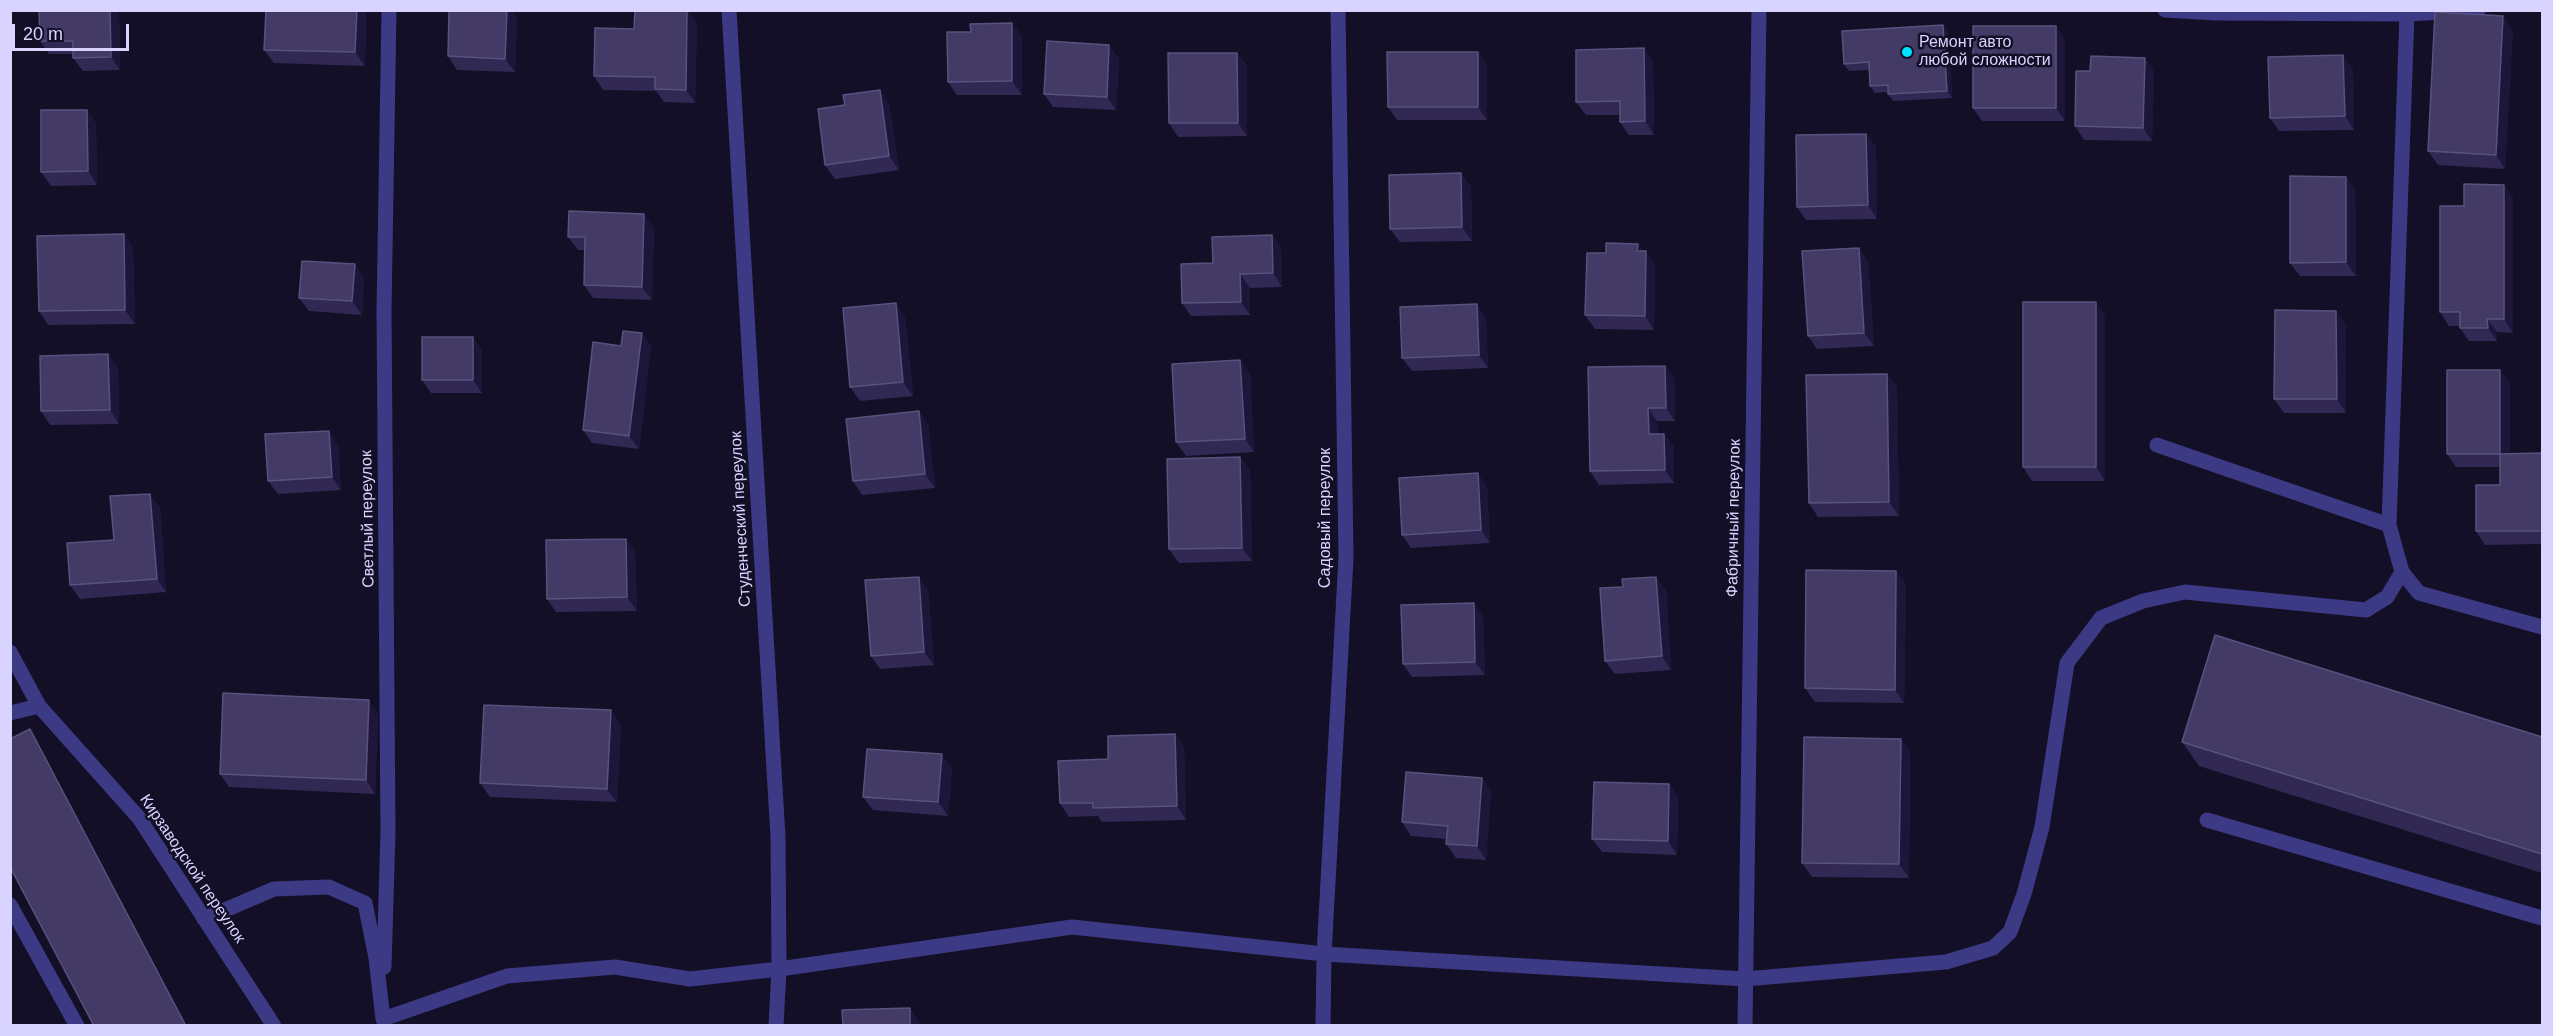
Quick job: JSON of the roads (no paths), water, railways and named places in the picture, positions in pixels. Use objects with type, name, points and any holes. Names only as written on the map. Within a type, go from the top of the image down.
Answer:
[{"type":"street","name":"Светлый переулок","points":[[381,1022],[388,832],[384,310],[389,10]]},
{"type":"street","name":"Студенческий переулок","points":[[729,10],[778,837],[779,969],[776,1026]]},
{"type":"street","name":"Садовый переулок","points":[[1323,1026],[1324,954],[1346,558],[1338,10]]},
{"type":"street","name":"Фабричный переулок","points":[[1745,1026],[1760,10]]},
{"type":"street","points":[[2165,10],[2216,14],[2407,14],[2478,10]]},
{"type":"street","points":[[2407,14],[2390,525],[2402,572],[2419,593],[2541,627]]},
{"type":"street","points":[[2157,445],[2390,525]]},
{"type":"street","points":[[204,919],[274,889],[329,887],[364,903],[376,958],[381,1022],[507,976],[615,967],[690,979],[779,969],[1072,927],[1324,954],[1745,979],[1946,963],[1993,948],[2010,932],[2024,894],[2042,827],[2067,663],[2101,618],[2144,601],[2185,592],[2366,610],[2386,597],[2402,572]]},
{"type":"street","name":"Кирзаводской переулок","points":[[10,652],[39,706],[139,818],[274,1026]]},
{"type":"street","points":[[10,713],[39,706]]},
{"type":"street","points":[[2207,820],[2542,918]]},
{"type":"street","points":[[10,905],[77,1026]]},
{"type":"place","name":"Ремонт авто любой сложности","points":[[1907,52]]}]
